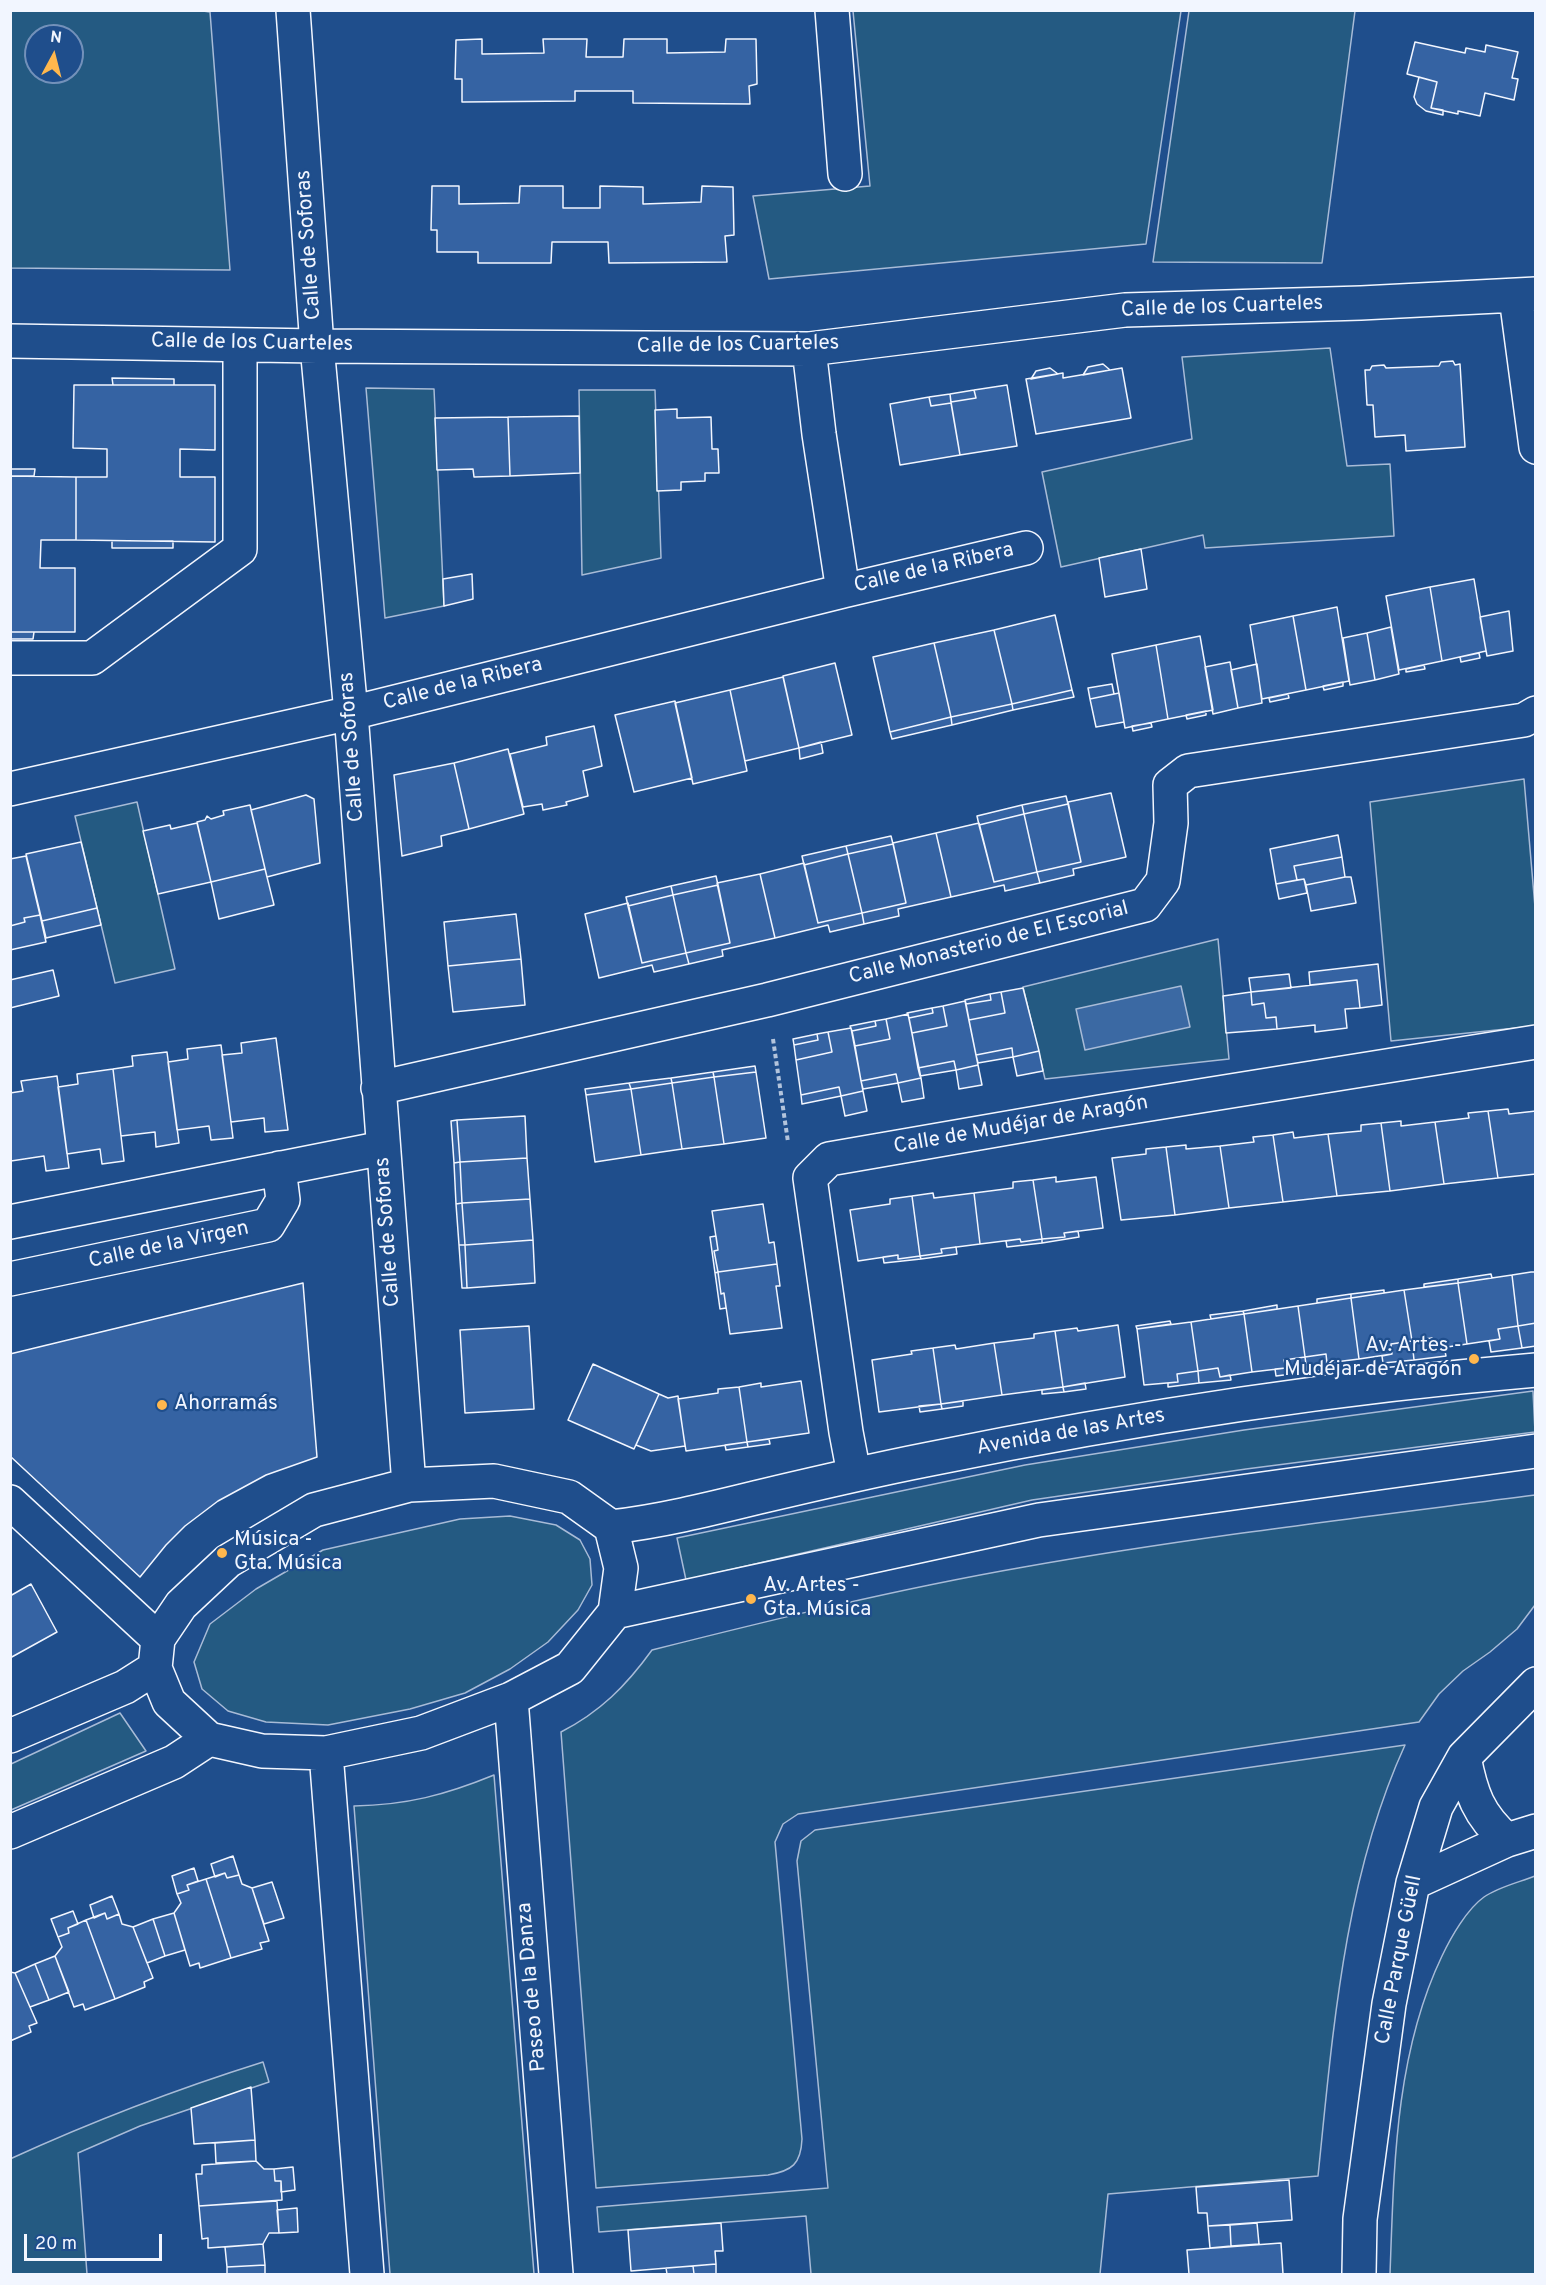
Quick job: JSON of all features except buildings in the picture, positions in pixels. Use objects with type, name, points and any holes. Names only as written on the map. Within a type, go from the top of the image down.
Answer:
[{"type":"street","name":"Calle de Soforas","points":[[293,10],[317,346],[351,713],[409,1485]]},
{"type":"street","points":[[832,10],[845,174]]},
{"type":"street","name":"Calle de los Cuarteles","points":[[10,341],[317,346],[809,349],[1125,310],[1526,296]]},
{"type":"street","points":[[1526,296],[1536,447]]},
{"type":"street","points":[[10,658],[92,658],[240,549],[240,345]]},
{"type":"street","name":"Calle de la Ribera","points":[[809,349],[819,434],[843,591]]},
{"type":"street","name":"Calle de la Ribera","points":[[10,789],[351,713],[1026,548]]},
{"type":"street","name":"Calle Monasterio de El Escorial","points":[[378,1088],[767,1000],[1145,905],[1162,881],[1172,823],[1170,785],[1188,771],[1524,720],[1536,713]]},
{"type":"street","name":"Calle de Mudéjar de Aragón","points":[[810,1178],[829,1159],[1536,1042]]},
{"type":"street","points":[[10,1222],[383,1148]]},
{"type":"street","name":"Calle de la Virgen","points":[[10,1279],[268,1225],[283,1200],[279,1168]]},
{"type":"street","points":[[810,1178],[854,1474]]},
{"type":"street","name":"Avenida de las Artes","points":[[611,1527],[654,1522],[854,1474],[1021,1441],[1241,1404],[1476,1375],[1536,1370]]},
{"type":"street","points":[[615,1612],[1039,1520],[1536,1451]]},
{"type":"street","points":[[10,1502],[156,1653],[169,1702],[209,1739],[262,1751],[326,1753],[421,1733],[511,1699],[570,1668],[615,1612],[621,1568],[611,1527],[568,1497],[494,1481],[409,1485],[314,1510],[228,1561],[181,1605],[156,1653],[125,1687],[10,1736]]},
{"type":"street","name":"Calle Parque Güell","points":[[1359,2274],[1360,2219],[1389,2004],[1413,1882],[1436,1807],[1464,1757],[1536,1684]]},
{"type":"street","name":"Paseo de la Danza","points":[[511,1699],[556,2274]]},
{"type":"street","points":[[10,1832],[174,1762],[209,1739]]},
{"type":"street","points":[[326,1753],[367,2274]]},
{"type":"street","points":[[1464,1757],[1471,1792],[1491,1826],[1521,1835]]},
{"type":"street","points":[[1413,1882],[1521,1835]]},
{"type":"path","points":[[767,1000],[789,1145],[810,1178]]},
{"type":"shaded area","points":[[11,11],[210,12],[230,270],[11,268]]},
{"type":"shaded area","points":[[853,11],[1181,11],[1146,244],[769,279],[753,196],[870,186]]},
{"type":"shaded area","points":[[1189,11],[1355,11],[1322,263],[1153,262]]},
{"type":"shaded area","points":[[1330,348],[1347,466],[1390,464],[1394,536],[1205,548],[1203,535],[1061,567],[1042,472],[1192,439],[1182,357]]},
{"type":"shaded area","points":[[366,388],[434,389],[444,606],[385,618]]},
{"type":"shaded area","points":[[579,390],[655,390],[661,558],[582,575]]},
{"type":"shaded area","points":[[1524,779],[1535,907],[1535,1026],[1391,1041],[1370,802]]},
{"type":"shaded area","points":[[137,802],[175,969],[115,983],[75,816]]},
{"type":"shaded area","points":[[1218,939],[1229,1059],[1045,1079],[1023,987]]},
{"type":"shaded area","points":[[1181,986],[1190,1027],[1085,1050],[1076,1009]]},
{"type":"shaded area","points":[[1533,1391],[1535,1432],[1246,1469],[1032,1500],[686,1580],[677,1538],[1025,1465],[1244,1430]]},
{"type":"shaded area","points":[[1535,1495],[1535,1605],[1517,1629],[1463,1671],[1439,1694],[1419,1722],[798,1814],[783,1824],[775,1842],[802,2139],[800,2155],[794,2165],[768,2175],[596,2188],[561,1732],[600,1707],[632,1675],[652,1650],[837,1605],[1024,1567],[1215,1537]]},
{"type":"shaded area","points":[[510,1516],[556,1525],[580,1540],[590,1559],[592,1585],[578,1610],[548,1642],[510,1669],[465,1693],[410,1709],[328,1725],[266,1722],[228,1711],[202,1689],[194,1662],[210,1624],[256,1589],[323,1550],[460,1519]]},
{"type":"shaded area","points":[[120,1713],[146,1751],[11,1810],[11,1764]]},
{"type":"shaded area","points":[[1405,1745],[1384,1796],[1368,1848],[1344,1956],[1329,2066],[1318,2176],[1108,2194],[1100,2274],[811,2274],[806,2216],[599,2232],[597,2207],[828,2188],[797,1861],[801,1841],[815,1830]]},
{"type":"shaded area","points":[[494,1775],[534,2274],[390,2274],[354,1806],[391,1804],[426,1798]]},
{"type":"shaded area","points":[[1535,1876],[1535,2274],[1390,2274],[1393,2193],[1400,2112],[1406,2071],[1426,1993],[1450,1940],[1478,1902],[1490,1893]]},
{"type":"shaded area","points":[[263,2062],[269,2082],[140,2126],[78,2153],[87,2274],[11,2274],[10,2159],[135,2106]]},
{"type":"place","name":"Av. Artes - Mudéjar de Aragón","points":[[1474,1359]]},
{"type":"place","name":"Ahorramás","points":[[162,1405]]},
{"type":"place","name":"Música - Gta. Música","points":[[222,1553]]},
{"type":"place","name":"Av. Artes - Gta. Música","points":[[751,1599]]}]
